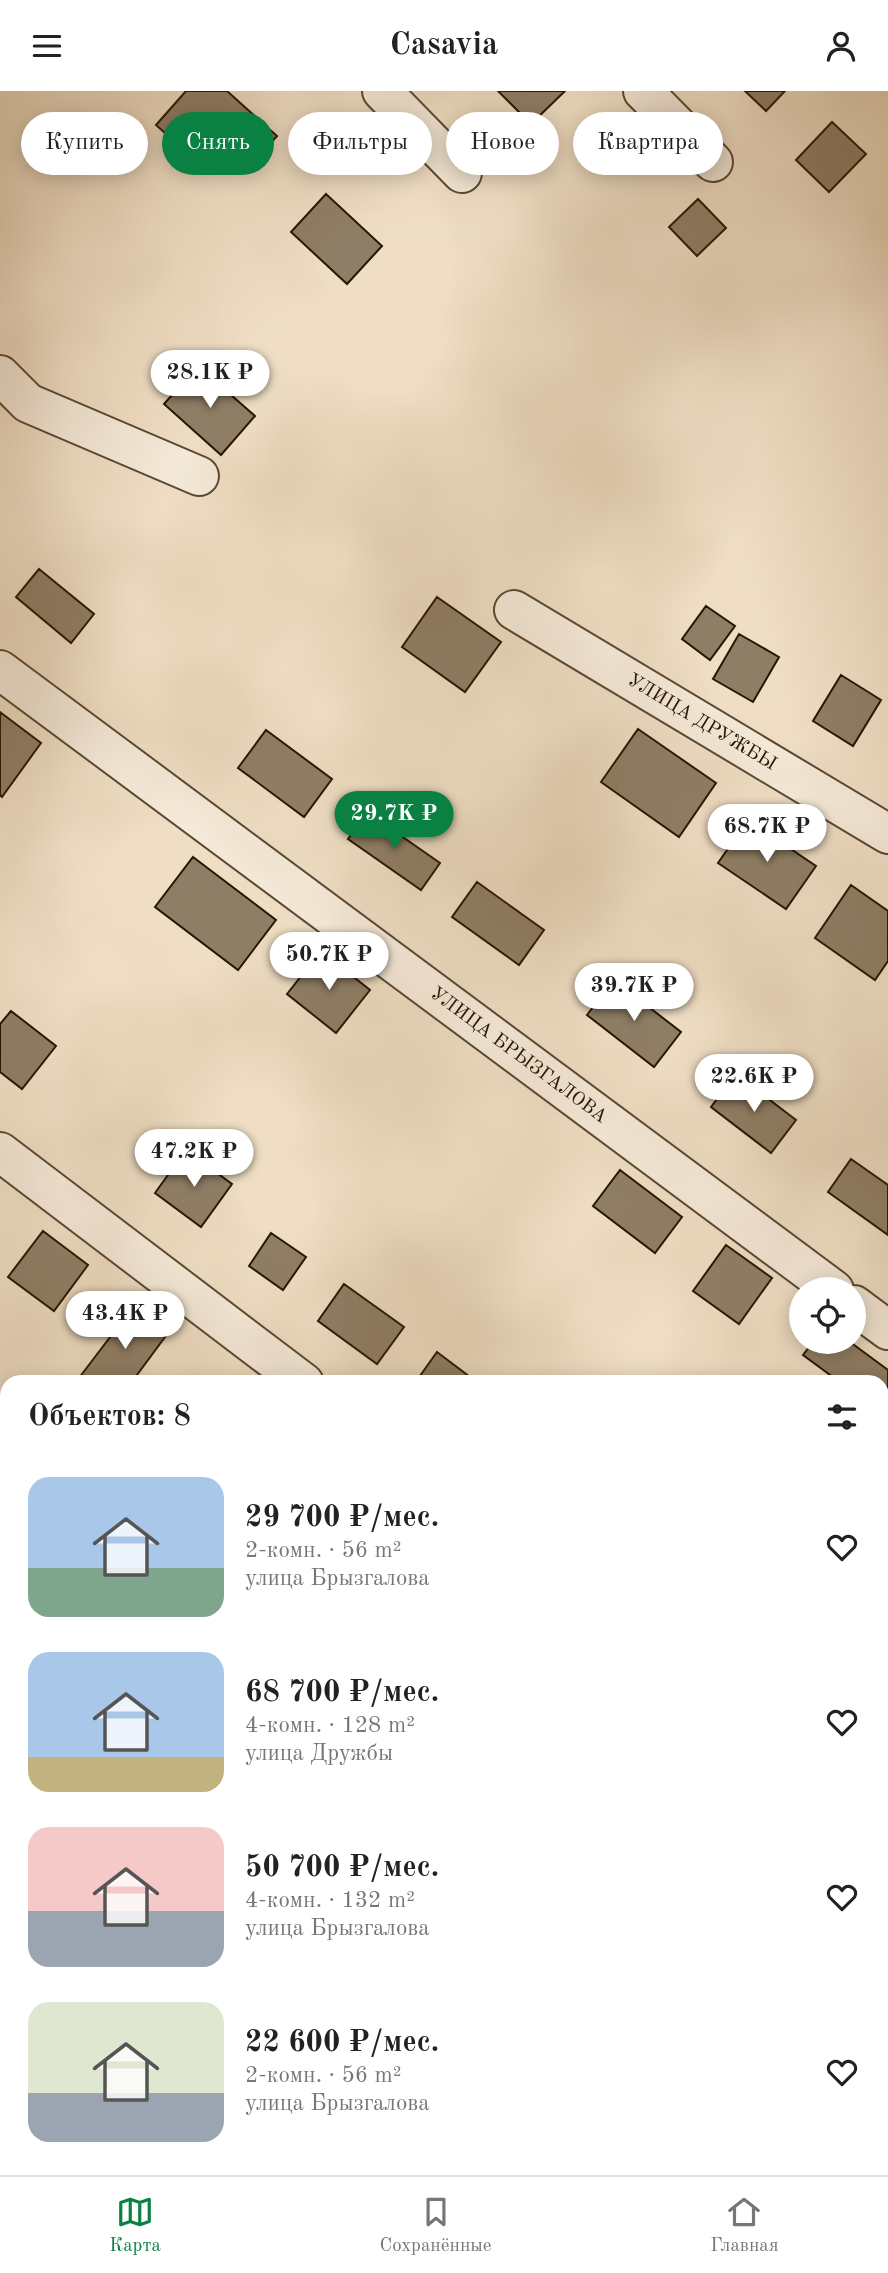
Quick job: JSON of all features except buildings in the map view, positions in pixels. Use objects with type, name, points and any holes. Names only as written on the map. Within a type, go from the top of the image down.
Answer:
[{"type":"street","points":[[382,91],[446,157]]},
{"type":"street","points":[[643,91],[664,112]]},
{"type":"street","points":[[0,376],[29,403],[199,476]]},
{"type":"street","name":"УЛИЦА ДРУЖБЫ","points":[[514,610],[888,834]]},
{"type":"street","name":"УЛИЦА БРЫЗГАЛОВА","points":[[0,670],[817,1277]]},
{"type":"street","points":[[0,1152],[293,1375]]},
{"type":"street","points":[[866,1314],[888,1330]]}]
